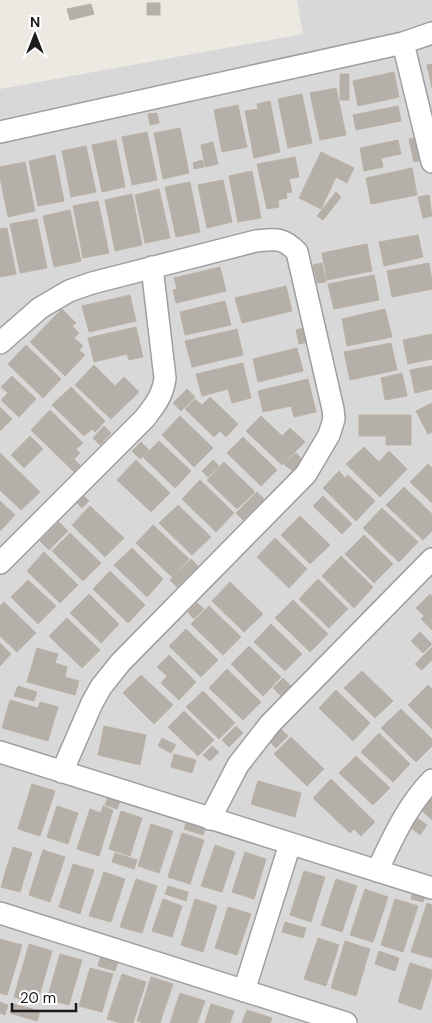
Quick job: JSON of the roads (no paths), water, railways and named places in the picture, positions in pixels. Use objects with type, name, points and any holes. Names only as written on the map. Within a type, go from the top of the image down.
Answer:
[{"type":"street","points":[[0,132],[403,43],[432,32]]},
{"type":"street","points":[[403,43],[432,162]]},
{"type":"street","points":[[0,343],[40,308],[69,291],[92,283],[256,240],[274,239],[288,242],[297,252],[330,392],[334,420],[329,435],[306,474],[120,663],[101,687],[92,703],[62,772]]},
{"type":"street","points":[[0,562],[145,418],[159,400],[164,389],[165,378],[152,267]]},
{"type":"street","points":[[210,819],[238,765],[270,724],[432,559]]},
{"type":"street","points":[[0,752],[432,888]]},
{"type":"street","points":[[377,871],[403,817],[432,780]]},
{"type":"street","points":[[244,991],[290,844]]},
{"type":"street","points":[[0,913],[346,1023]]}]
